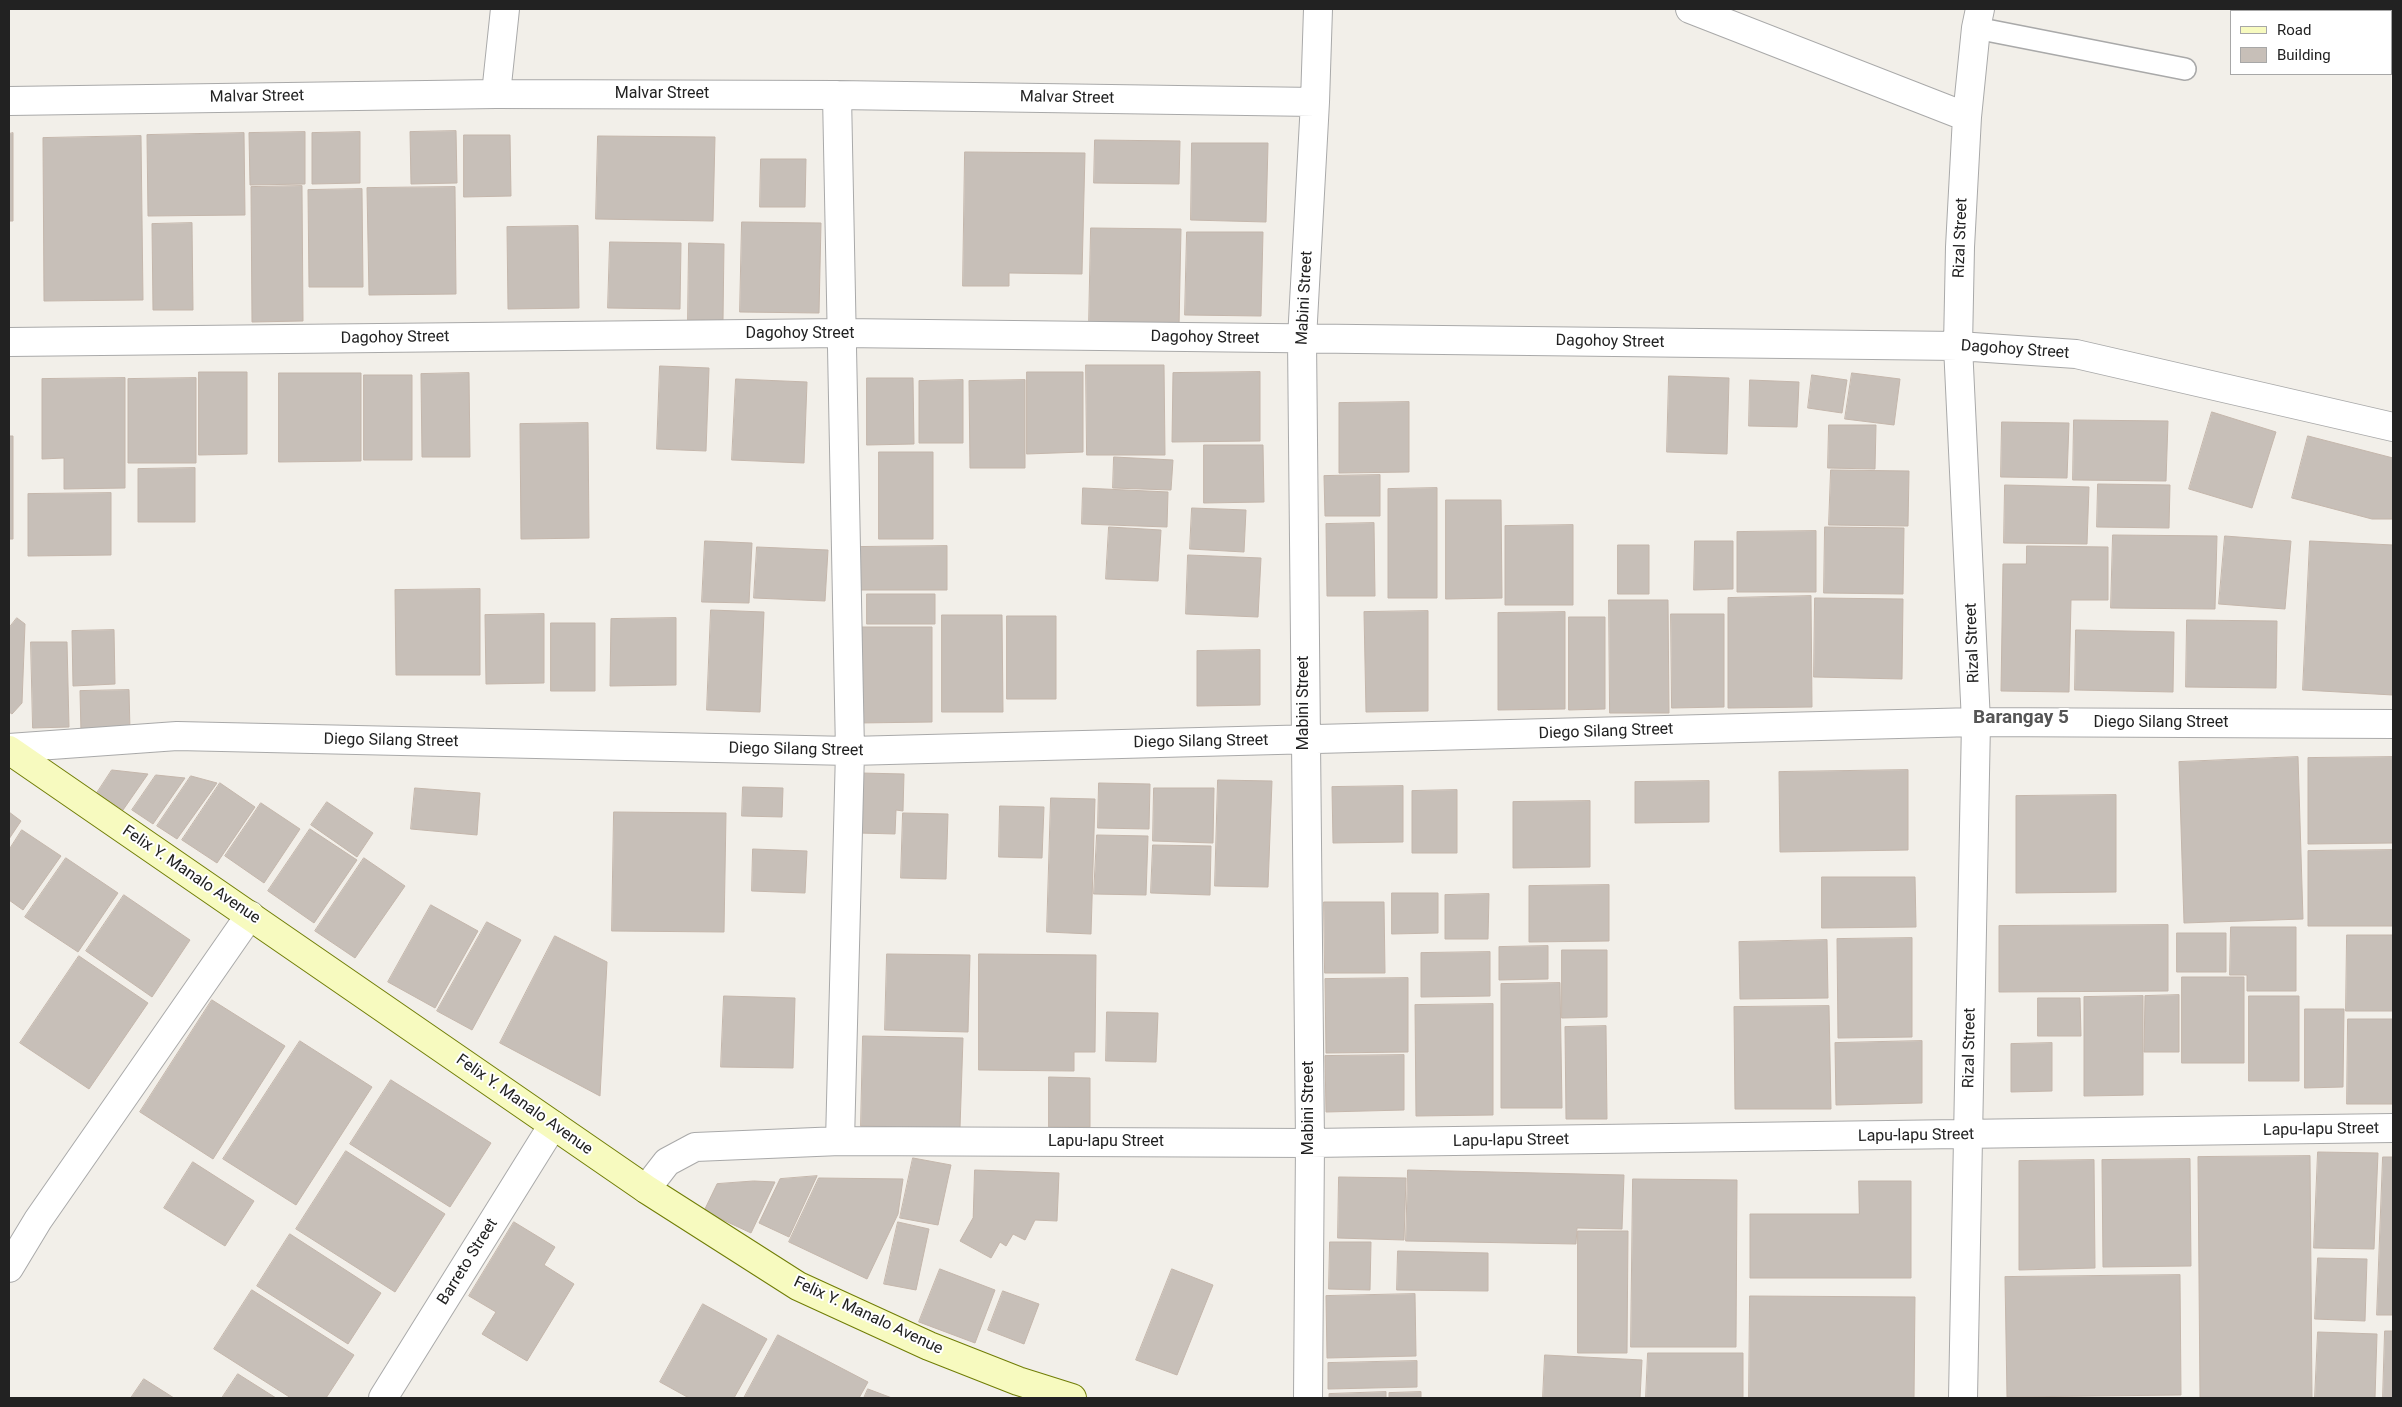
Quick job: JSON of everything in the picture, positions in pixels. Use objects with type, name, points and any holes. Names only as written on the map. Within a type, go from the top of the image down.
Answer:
[{"type":"main road","name":"Felix Y. Manalo Avenue","points":[[9,749],[646,1189],[798,1286],[929,1346],[1016,1390],[1072,1398]]},
{"type":"street","points":[[496,94],[505,9]]},
{"type":"street","name":"Mabini Street","points":[[1308,1398],[1310,1143],[1304,740],[1302,339],[1315,102],[1318,9]]},
{"type":"street","points":[[1690,9],[1967,117]]},
{"type":"street","name":"Rizal Street","points":[[1964,1398],[1976,722],[1958,346],[1960,246],[1967,117],[1978,19]]},
{"type":"street","name":"Malvar Street","points":[[9,100],[496,94],[837,95],[1315,102]]},
{"type":"street","points":[[837,95],[850,751],[840,1141]]},
{"type":"street","name":"Dagohoy Street","points":[[9,342],[842,333],[1958,346],[2076,354],[2393,426]]},
{"type":"street","name":"Diego Silang Street","points":[[9,749],[177,736],[850,751],[1976,722],[2393,724]]},
{"type":"street","points":[[9,1268],[38,1220],[250,916]]},
{"type":"street","name":"Barreto Street","points":[[383,1398],[553,1125]]},
{"type":"street","name":"Lapu-lapu Street","points":[[646,1189],[667,1162],[695,1147],[840,1141],[1310,1143],[2393,1128]]},
{"type":"lane","points":[[1978,19],[2185,69]]},
{"type":"building","points":[[456,131],[457,183],[411,184],[410,132]]},
{"type":"building","points":[[305,132],[305,184],[250,185],[249,133]]},
{"type":"building","points":[[360,132],[360,183],[312,184],[312,133]]},
{"type":"building","points":[[13,133],[13,221],[9,221],[9,134]]},
{"type":"building","points":[[244,133],[245,215],[148,216],[147,135]]},
{"type":"building","points":[[464,135],[510,135],[511,196],[464,197]]},
{"type":"building","points":[[141,136],[143,300],[44,301],[43,138]]},
{"type":"building","points":[[598,136],[715,137],[713,221],[596,219]]},
{"type":"building","points":[[1095,140],[1180,141],[1179,184],[1094,183]]},
{"type":"building","points":[[1192,143],[1268,143],[1266,222],[1191,220]]},
{"type":"building","points":[[965,152],[1085,153],[1082,274],[1009,273],[1009,286],[963,286]]},
{"type":"building","points":[[761,159],[806,159],[805,207],[760,207]]},
{"type":"building","points":[[302,186],[303,321],[252,322],[251,187]]},
{"type":"building","points":[[455,187],[456,294],[369,295],[367,188]]},
{"type":"building","points":[[362,189],[363,287],[309,287],[308,190]]},
{"type":"building","points":[[742,222],[821,223],[819,313],[740,312]]},
{"type":"building","points":[[192,223],[193,310],[153,310],[152,224]]},
{"type":"building","points":[[578,226],[579,308],[508,309],[507,227]]},
{"type":"building","points":[[1091,228],[1181,229],[1179,327],[1089,326]]},
{"type":"building","points":[[1187,232],[1263,232],[1261,316],[1185,315]]},
{"type":"building","points":[[610,242],[681,243],[680,309],[608,308]]},
{"type":"building","points":[[689,243],[724,244],[723,320],[688,320]]},
{"type":"building","points":[[1086,365],[1164,365],[1165,455],[1087,455]]},
{"type":"building","points":[[660,366],[709,368],[706,451],[657,449]]},
{"type":"building","points":[[199,372],[247,372],[247,454],[199,455]]},
{"type":"building","points":[[1027,372],[1083,372],[1083,452],[1027,454]]},
{"type":"building","points":[[1260,372],[1260,441],[1172,442],[1173,373]]},
{"type":"building","points":[[279,373],[361,373],[361,461],[279,462]]},
{"type":"building","points":[[469,373],[470,457],[422,457],[421,374]]},
{"type":"building","points":[[1852,373],[1900,379],[1894,425],[1845,419]]},
{"type":"building","points":[[364,375],[412,375],[412,460],[364,460]]},
{"type":"building","points":[[1812,375],[1847,380],[1842,413],[1808,408]]},
{"type":"building","points":[[1669,376],[1729,378],[1727,454],[1667,452]]},
{"type":"building","points":[[125,378],[125,488],[64,489],[64,458],[42,459],[42,379]]},
{"type":"building","points":[[196,378],[196,463],[128,463],[128,379]]},
{"type":"building","points":[[867,378],[913,378],[914,444],[867,445]]},
{"type":"building","points":[[736,379],[807,382],[804,463],[732,460]]},
{"type":"building","points":[[963,380],[963,443],[919,443],[919,381]]},
{"type":"building","points":[[1025,380],[1025,468],[970,468],[969,381]]},
{"type":"building","points":[[1750,380],[1799,382],[1797,427],[1749,426]]},
{"type":"building","points":[[1409,402],[1409,472],[1339,473],[1339,403]]},
{"type":"building","points":[[2212,412],[2276,432],[2252,508],[2189,489]]},
{"type":"building","points":[[2074,420],[2168,421],[2166,481],[2073,480]]},
{"type":"building","points":[[2002,422],[2069,423],[2067,478],[2001,477]]},
{"type":"building","points":[[588,423],[589,538],[521,539],[520,424]]},
{"type":"building","points":[[1829,425],[1876,425],[1875,469],[1828,468]]},
{"type":"building","points":[[9,436],[13,436],[13,539],[9,539]]},
{"type":"building","points":[[2308,436],[2393,458],[2393,519],[2372,519],[2292,498]]},
{"type":"building","points":[[1204,445],[1263,445],[1264,502],[1204,503]]},
{"type":"building","points":[[879,452],[933,452],[933,539],[879,539]]},
{"type":"building","points":[[1114,457],[1173,460],[1171,490],[1113,488]]},
{"type":"building","points":[[195,468],[195,522],[138,522],[138,469]]},
{"type":"building","points":[[1831,470],[1909,471],[1908,526],[1829,525]]},
{"type":"building","points":[[1380,475],[1380,516],[1325,516],[1324,476]]},
{"type":"building","points":[[2098,484],[2170,485],[2169,528],[2097,527]]},
{"type":"building","points":[[2005,485],[2089,487],[2087,544],[2004,543]]},
{"type":"building","points":[[1083,488],[1168,492],[1167,527],[1082,524]]},
{"type":"building","points":[[1437,488],[1437,598],[1388,598],[1388,489]]},
{"type":"building","points":[[111,493],[111,555],[28,556],[28,494]]},
{"type":"building","points":[[1446,500],[1501,500],[1502,598],[1446,599]]},
{"type":"building","points":[[1192,508],[1246,510],[1244,552],[1190,549]]},
{"type":"building","points":[[1374,523],[1375,596],[1327,596],[1326,524]]},
{"type":"building","points":[[1573,525],[1573,605],[1505,605],[1505,526]]},
{"type":"building","points":[[1109,527],[1161,530],[1158,581],[1106,579]]},
{"type":"building","points":[[1825,527],[1904,528],[1903,594],[1824,593]]},
{"type":"building","points":[[1816,531],[1816,592],[1737,592],[1737,532]]},
{"type":"building","points":[[2113,535],[2217,536],[2215,609],[2111,608]]},
{"type":"building","points":[[2225,536],[2291,541],[2285,609],[2219,604]]},
{"type":"building","points":[[705,541],[752,543],[749,603],[702,602]]},
{"type":"building","points":[[1695,541],[1733,541],[1733,589],[1694,590]]},
{"type":"building","points":[[2310,541],[2393,545],[2393,695],[2303,690]]},
{"type":"building","points":[[1618,545],[1649,545],[1649,594],[1618,594]]},
{"type":"building","points":[[947,546],[947,590],[856,590],[856,547]]},
{"type":"building","points":[[2027,546],[2108,547],[2108,600],[2071,600],[2069,692],[2001,691],[2003,564],[2026,564]]},
{"type":"building","points":[[757,547],[828,550],[825,601],[754,598]]},
{"type":"building","points":[[1188,555],[1261,558],[1258,617],[1186,614]]},
{"type":"building","points":[[480,589],[480,675],[396,675],[395,590]]},
{"type":"building","points":[[867,594],[935,594],[935,624],[867,624]]},
{"type":"building","points":[[1811,596],[1812,707],[1728,708],[1728,598]]},
{"type":"building","points":[[1815,598],[1903,599],[1902,679],[1814,677]]},
{"type":"building","points":[[1609,600],[1668,600],[1669,713],[1610,713]]},
{"type":"building","points":[[711,610],[764,612],[760,712],[707,710]]},
{"type":"building","points":[[1428,611],[1428,711],[1366,712],[1364,612]]},
{"type":"building","points":[[1565,612],[1565,709],[1498,710],[1498,613]]},
{"type":"building","points":[[544,614],[544,683],[486,684],[485,615]]},
{"type":"building","points":[[1671,614],[1724,614],[1724,707],[1672,708]]},
{"type":"building","points":[[942,615],[1002,615],[1003,712],[942,712]]},
{"type":"building","points":[[1007,616],[1056,616],[1056,699],[1007,699]]},
{"type":"building","points":[[1569,617],[1605,617],[1605,709],[1569,710]]},
{"type":"building","points":[[17,618],[25,624],[22,703],[12,714],[9,712],[9,628]]},
{"type":"building","points":[[676,618],[676,685],[610,686],[611,619]]},
{"type":"building","points":[[2187,620],[2277,621],[2276,688],[2186,687]]},
{"type":"building","points":[[551,623],[595,623],[595,691],[551,691]]},
{"type":"building","points":[[858,627],[932,627],[932,722],[858,723]]},
{"type":"building","points":[[114,630],[115,684],[73,686],[72,631]]},
{"type":"building","points":[[2076,630],[2174,632],[2173,692],[2075,690]]},
{"type":"building","points":[[31,642],[67,642],[69,727],[33,728]]},
{"type":"building","points":[[1260,650],[1260,705],[1197,706],[1197,651]]},
{"type":"building","points":[[129,690],[130,731],[81,733],[80,691]]},
{"type":"building","points":[[2298,757],[2303,919],[2184,923],[2179,762]]},
{"type":"building","points":[[2393,757],[2393,843],[2308,844],[2308,758]]},
{"type":"building","points":[[112,770],[148,774],[123,810],[97,793]]},
{"type":"building","points":[[1908,770],[1908,850],[1780,852],[1779,772]]},
{"type":"building","points":[[861,773],[904,774],[903,811],[896,810],[895,834],[859,833]]},
{"type":"building","points":[[156,775],[185,778],[153,824],[132,810]]},
{"type":"building","points":[[191,776],[217,783],[177,839],[157,826]]},
{"type":"building","points":[[1218,780],[1272,781],[1268,887],[1215,886]]},
{"type":"building","points":[[1709,781],[1709,822],[1635,823],[1635,782]]},
{"type":"building","points":[[220,783],[255,807],[217,863],[182,840]]},
{"type":"building","points":[[1099,783],[1150,784],[1149,829],[1098,828]]},
{"type":"building","points":[[1403,786],[1403,842],[1333,843],[1332,787]]},
{"type":"building","points":[[743,787],[783,788],[782,817],[742,816]]},
{"type":"building","points":[[415,788],[480,793],[477,835],[411,829]]},
{"type":"building","points":[[1154,788],[1214,788],[1213,843],[1153,841]]},
{"type":"building","points":[[1457,790],[1457,853],[1412,853],[1412,791]]},
{"type":"building","points":[[2116,795],[2116,892],[2016,893],[2016,796]]},
{"type":"building","points":[[1051,798],[1095,799],[1091,934],[1047,932]]},
{"type":"building","points":[[1590,801],[1590,867],[1513,868],[1513,802]]},
{"type":"building","points":[[327,802],[373,833],[357,857],[311,825]]},
{"type":"building","points":[[261,803],[300,829],[264,883],[225,856]]},
{"type":"building","points":[[1000,806],[1044,807],[1042,858],[999,857]]},
{"type":"building","points":[[9,812],[21,821],[9,839]]},
{"type":"building","points":[[614,812],[726,813],[724,932],[612,931]]},
{"type":"building","points":[[903,813],[948,814],[946,879],[901,878]]},
{"type":"building","points":[[310,829],[357,860],[314,923],[268,891]]},
{"type":"building","points":[[22,830],[61,856],[23,910],[9,900],[9,850]]},
{"type":"building","points":[[1097,835],[1148,836],[1146,895],[1094,894]]},
{"type":"building","points":[[1153,845],[1211,846],[1210,895],[1151,893]]},
{"type":"building","points":[[753,849],[807,851],[805,893],[752,891]]},
{"type":"building","points":[[2393,850],[2393,926],[2308,926],[2308,851]]},
{"type":"building","points":[[66,858],[118,893],[78,952],[25,917]]},
{"type":"building","points":[[364,858],[405,886],[355,958],[315,931]]},
{"type":"building","points":[[1822,877],[1915,877],[1916,927],[1822,928]]},
{"type":"building","points":[[1609,885],[1609,941],[1529,942],[1529,886]]},
{"type":"building","points":[[1392,893],[1438,893],[1438,933],[1392,934]]},
{"type":"building","points":[[1489,894],[1488,939],[1445,939],[1445,895]]},
{"type":"building","points":[[124,895],[190,940],[152,997],[86,951]]},
{"type":"building","points":[[1324,902],[1384,902],[1385,973],[1325,973]]},
{"type":"building","points":[[431,905],[478,931],[435,1008],[388,982]]},
{"type":"building","points":[[487,922],[521,940],[472,1030],[437,1011]]},
{"type":"building","points":[[2168,925],[2168,991],[1999,992],[1999,926]]},
{"type":"building","points":[[2231,927],[2296,927],[2296,991],[2247,991],[2247,975],[2230,975]]},
{"type":"building","points":[[2177,933],[2226,933],[2226,972],[2177,972]]},
{"type":"building","points":[[2347,935],[2393,935],[2393,1011],[2346,1011]]},
{"type":"building","points":[[555,936],[607,962],[600,1096],[500,1043]]},
{"type":"building","points":[[1912,938],[1912,1037],[1838,1038],[1837,939]]},
{"type":"building","points":[[1827,940],[1828,998],[1740,999],[1739,942]]},
{"type":"building","points":[[1548,946],[1548,979],[1499,980],[1499,947]]},
{"type":"building","points":[[1562,950],[1607,950],[1607,1017],[1562,1018]]},
{"type":"building","points":[[1490,952],[1490,996],[1421,997],[1421,953]]},
{"type":"building","points":[[887,954],[970,955],[968,1032],[885,1030]]},
{"type":"building","points":[[979,954],[1096,955],[1095,1052],[1074,1052],[1074,1071],[979,1070]]},
{"type":"building","points":[[79,956],[148,1003],[89,1089],[20,1043]]},
{"type":"building","points":[[2182,977],[2244,977],[2244,1063],[2182,1063]]},
{"type":"building","points":[[1408,978],[1408,1052],[1326,1053],[1325,979]]},
{"type":"building","points":[[1560,983],[1562,1108],[1501,1108],[1501,984]]},
{"type":"building","points":[[2179,995],[2179,1052],[2144,1052],[2145,996]]},
{"type":"building","points":[[724,996],[795,998],[793,1068],[721,1067]]},
{"type":"building","points":[[2143,996],[2143,1095],[2084,1096],[2084,997]]},
{"type":"building","points":[[2249,996],[2299,996],[2299,1081],[2249,1081]]},
{"type":"building","points":[[2038,998],[2080,998],[2081,1036],[2038,1036]]},
{"type":"building","points":[[212,1000],[285,1046],[213,1159],[140,1112]]},
{"type":"building","points":[[1493,1004],[1493,1115],[1416,1116],[1415,1005]]},
{"type":"building","points":[[1829,1006],[1831,1109],[1735,1109],[1734,1007]]},
{"type":"building","points":[[2305,1009],[2344,1009],[2343,1087],[2305,1088]]},
{"type":"building","points":[[1107,1012],[1158,1013],[1156,1062],[1106,1061]]},
{"type":"building","points":[[2348,1019],[2393,1019],[2393,1104],[2347,1104]]},
{"type":"building","points":[[1606,1026],[1607,1119],[1566,1119],[1565,1027]]},
{"type":"building","points":[[863,1036],[963,1038],[960,1128],[861,1126]]},
{"type":"building","points":[[300,1041],[372,1087],[296,1205],[223,1159]]},
{"type":"building","points":[[1922,1041],[1922,1103],[1836,1105],[1835,1043]]},
{"type":"building","points":[[2052,1043],[2052,1091],[2011,1092],[2011,1044]]},
{"type":"building","points":[[1404,1055],[1404,1110],[1326,1112],[1325,1056]]},
{"type":"building","points":[[1049,1077],[1090,1078],[1090,1127],[1049,1127]]},
{"type":"building","points":[[391,1080],[491,1143],[450,1207],[350,1144]]},
{"type":"building","points":[[346,1151],[445,1214],[395,1292],[296,1229]]},
{"type":"building","points":[[2318,1152],[2378,1153],[2374,1249],[2314,1248]]},
{"type":"building","points":[[2310,1156],[2312,1398],[2200,1398],[2198,1157]]},
{"type":"building","points":[[2383,1157],[2393,1157],[2393,1315],[2377,1315]]},
{"type":"building","points":[[913,1158],[951,1165],[938,1225],[900,1218]]},
{"type":"building","points":[[2190,1159],[2191,1266],[2103,1267],[2102,1160]]},
{"type":"building","points":[[2094,1160],[2095,1268],[2019,1270],[2019,1161]]},
{"type":"building","points":[[193,1162],[254,1201],[225,1246],[164,1208]]},
{"type":"building","points":[[975,1170],[1059,1173],[1057,1221],[1035,1220],[1025,1240],[1013,1234],[1006,1246],[1000,1242],[991,1258],[960,1241],[973,1218]]},
{"type":"building","points":[[1408,1170],[1624,1175],[1622,1229],[1577,1228],[1576,1244],[1406,1241]]},
{"type":"building","points":[[817,1176],[789,1237],[759,1223],[780,1179]]},
{"type":"building","points":[[1339,1177],[1406,1178],[1404,1240],[1338,1238]]},
{"type":"building","points":[[819,1178],[903,1179],[898,1214],[867,1279],[789,1242]]},
{"type":"building","points":[[1633,1179],[1737,1180],[1736,1347],[1631,1347]]},
{"type":"building","points":[[754,1181],[775,1182],[751,1233],[704,1211],[717,1184]]},
{"type":"building","points":[[1859,1181],[1911,1181],[1911,1278],[1750,1278],[1750,1214],[1859,1214]]},
{"type":"building","points":[[514,1222],[555,1247],[544,1265],[574,1284],[527,1361],[482,1334],[496,1312],[469,1296]]},
{"type":"building","points":[[898,1222],[929,1229],[916,1290],[884,1284]]},
{"type":"building","points":[[1578,1231],[1628,1231],[1627,1353],[1578,1353]]},
{"type":"building","points":[[290,1234],[381,1293],[348,1344],[257,1286]]},
{"type":"building","points":[[1330,1242],[1371,1242],[1370,1290],[1329,1289]]},
{"type":"building","points":[[1398,1251],[1488,1253],[1488,1291],[1397,1290]]},
{"type":"building","points":[[2318,1258],[2367,1259],[2365,1321],[2315,1319]]},
{"type":"building","points":[[940,1269],[995,1290],[975,1343],[919,1322]]},
{"type":"building","points":[[1172,1269],[1213,1285],[1177,1375],[1136,1360]]},
{"type":"building","points":[[2180,1275],[2181,1395],[2007,1397],[2005,1277]]},
{"type":"building","points":[[252,1290],[354,1355],[326,1398],[291,1398],[214,1349]]},
{"type":"building","points":[[1003,1291],[1039,1304],[1024,1344],[988,1330]]},
{"type":"building","points":[[1415,1294],[1416,1356],[1327,1358],[1326,1296]]},
{"type":"building","points":[[1750,1296],[1915,1297],[1914,1398],[1749,1398]]},
{"type":"building","points":[[703,1304],[767,1339],[734,1398],[689,1398],[660,1382]]},
{"type":"building","points":[[2385,1331],[2393,1331],[2393,1398],[2383,1398]]},
{"type":"building","points":[[2318,1332],[2377,1334],[2375,1398],[2315,1398]]},
{"type":"building","points":[[778,1335],[868,1382],[859,1398],[744,1398]]},
{"type":"building","points":[[1648,1353],[1743,1353],[1743,1398],[1646,1398]]},
{"type":"building","points":[[1545,1355],[1642,1360],[1640,1398],[1543,1398]]},
{"type":"building","points":[[1417,1361],[1417,1387],[1328,1389],[1328,1363]]},
{"type":"building","points":[[238,1374],[276,1398],[222,1398]]},
{"type":"building","points":[[144,1379],[174,1398],[131,1398]]},
{"type":"building","points":[[868,1389],[892,1398],[864,1398]]},
{"type":"building","points":[[1386,1392],[1386,1398],[1329,1398],[1329,1394]]},
{"type":"building","points":[[1421,1392],[1421,1398],[1389,1398],[1389,1393]]},
{"type":"district","name":"Barangay 5","points":[[2021,718]]}]
